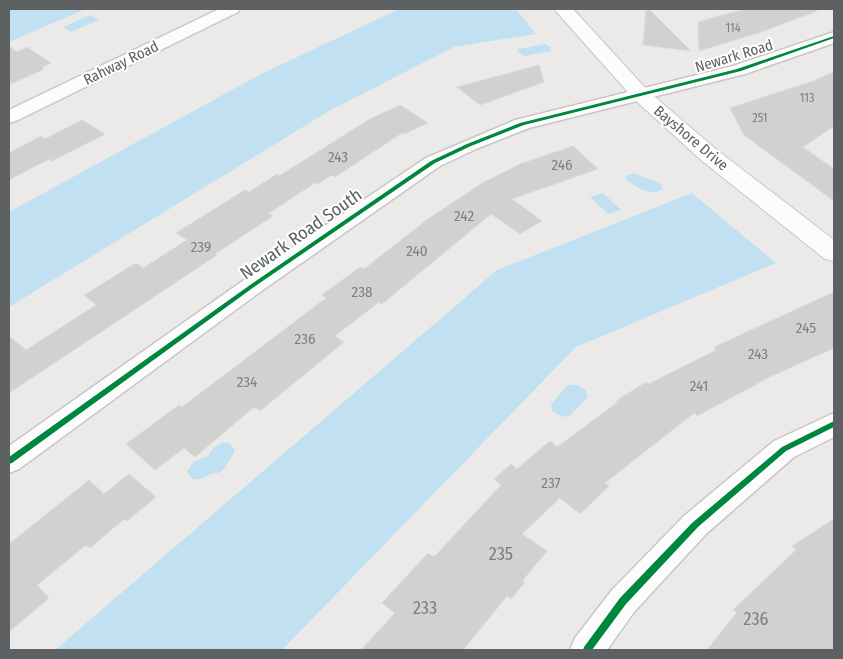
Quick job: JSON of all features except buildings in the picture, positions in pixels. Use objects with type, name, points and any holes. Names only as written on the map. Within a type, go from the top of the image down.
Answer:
[{"type":"street","name":"Rahway Road","points":[[9,117],[232,9]]},
{"type":"street","name":"Bayshore Drive","points":[[563,9],[641,95],[709,155],[834,253]]},
{"type":"street","name":"Newark Road","points":[[641,95],[739,70],[834,37]]},
{"type":"street","name":"Newark Road South","points":[[9,461],[252,286],[433,162],[522,124],[641,95]]},
{"type":"street","points":[[587,650],[623,602],[695,525],[784,450],[834,424]]},
{"type":"water","points":[[9,9],[86,9],[9,42]]},
{"type":"water","points":[[399,9],[516,9],[536,34],[454,47],[329,111],[9,307],[9,212],[261,74]]},
{"type":"water","points":[[90,15],[99,20],[71,32],[63,27]]},
{"type":"water","points":[[545,44],[551,47],[551,51],[524,56],[518,52],[518,49]]},
{"type":"water","points":[[633,173],[660,183],[663,189],[653,192],[638,188],[626,179],[626,176]]},
{"type":"water","points":[[603,193],[621,210],[608,214],[590,197]]},
{"type":"water","points":[[692,193],[776,263],[576,347],[282,650],[55,650],[497,270]]},
{"type":"water","points":[[568,385],[577,385],[586,390],[588,397],[569,417],[561,416],[552,411],[551,404]]},
{"type":"water","points":[[223,442],[229,443],[235,450],[223,470],[198,479],[189,476],[187,472],[193,462],[208,456],[213,448]]},
{"type":"cycle path","points":[[9,461],[252,286],[433,162],[522,124],[739,70],[834,37]]},
{"type":"cycle path","points":[[587,650],[623,601],[695,525],[784,449],[834,424]]}]
